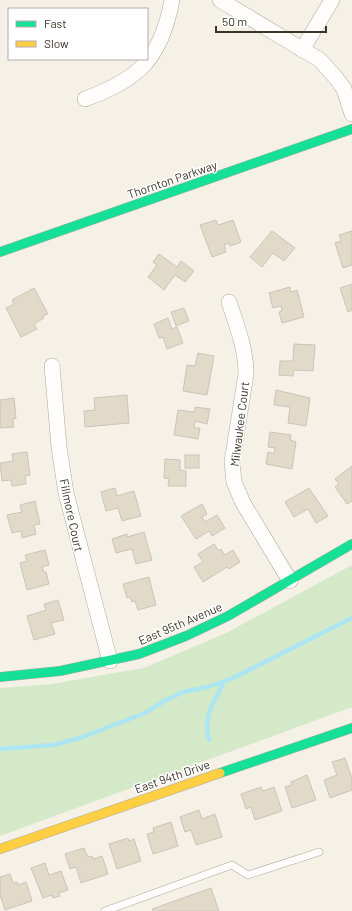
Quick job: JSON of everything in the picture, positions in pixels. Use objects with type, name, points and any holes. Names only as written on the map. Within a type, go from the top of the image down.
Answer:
[{"type":"street","points":[[148,59],[158,46],[164,34],[172,0]]},
{"type":"street","points":[[220,0],[320,60],[344,89],[352,114]]},
{"type":"street","points":[[302,50],[332,0]]},
{"type":"street","points":[[85,99],[113,88],[128,80],[139,71],[147,60]]},
{"type":"street","name":"Thornton Parkway","points":[[0,252],[352,129]]},
{"type":"street","name":"Milwaukee Court","points":[[229,302],[244,346],[246,359],[246,374],[232,462],[234,482],[243,503],[290,581]]},
{"type":"street","name":"Fillmore Court","points":[[52,366],[59,447],[66,493],[110,661]]},
{"type":"street","name":"East 95th Avenue","points":[[0,677],[60,671],[139,654],[186,636],[228,616],[352,544]]},
{"type":"street","name":"East 94th Drive","points":[[0,849],[352,728]]},
{"type":"lane","points":[[110,910],[232,865],[248,876],[319,852]]},
{"type":"green space","points":[[352,565],[352,707],[0,836],[0,688],[51,684],[144,668],[226,633]]},
{"type":"building","points":[[216,220],[218,225],[233,220],[241,242],[230,246],[229,243],[224,245],[226,252],[212,257],[200,225]]},
{"type":"building","points":[[272,231],[295,248],[284,261],[273,253],[262,267],[250,257]]},
{"type":"building","points":[[352,231],[352,265],[343,268],[335,243],[341,241],[339,235]]},
{"type":"building","points":[[159,254],[177,267],[181,261],[194,271],[185,282],[175,275],[164,290],[148,277],[157,265],[153,262]]},
{"type":"building","points":[[352,284],[352,310],[348,312],[340,288]]},
{"type":"building","points":[[290,287],[291,292],[297,290],[304,317],[282,323],[279,312],[282,311],[281,306],[273,308],[269,293]]},
{"type":"building","points":[[34,288],[48,314],[43,316],[44,318],[34,324],[37,329],[21,337],[6,308],[14,304],[12,300]]},
{"type":"building","points":[[184,308],[189,321],[176,326],[171,312]]},
{"type":"building","points":[[168,318],[172,329],[177,327],[183,343],[167,349],[163,337],[159,338],[154,324]]},
{"type":"building","points":[[294,344],[315,345],[313,371],[294,370],[293,376],[279,375],[280,361],[293,361]]},
{"type":"building","points":[[198,353],[214,356],[207,395],[183,391],[187,365],[195,366]]},
{"type":"building","points":[[276,390],[310,398],[306,426],[288,423],[290,407],[274,405]]},
{"type":"building","points":[[127,395],[129,423],[85,427],[84,411],[95,410],[94,398]]},
{"type":"building","points":[[14,398],[16,418],[13,419],[14,427],[0,428],[0,400]]},
{"type":"building","points":[[195,407],[210,409],[207,424],[195,421],[194,428],[200,428],[198,439],[174,435],[178,410],[194,412]]},
{"type":"building","points":[[270,432],[291,435],[290,440],[296,442],[292,469],[266,464],[268,452],[274,454],[275,448],[268,447]]},
{"type":"building","points":[[27,452],[30,475],[25,476],[26,484],[12,486],[11,480],[2,481],[0,463],[13,461],[12,454]]},
{"type":"building","points":[[185,455],[199,455],[199,468],[185,468]]},
{"type":"building","points":[[165,459],[180,460],[180,470],[186,471],[186,486],[168,486],[169,479],[164,478]]},
{"type":"building","points":[[352,466],[352,501],[347,504],[335,487],[339,484],[335,479]]},
{"type":"building","points":[[115,488],[117,496],[134,491],[141,516],[122,521],[118,508],[106,511],[101,492]]},
{"type":"building","points":[[309,488],[328,516],[316,523],[308,509],[294,517],[285,502]]},
{"type":"building","points":[[35,501],[40,524],[34,525],[36,534],[22,538],[21,531],[12,533],[7,515],[22,512],[20,505]]},
{"type":"building","points":[[202,504],[207,514],[202,517],[205,522],[217,515],[225,528],[212,536],[209,531],[196,539],[181,516]]},
{"type":"building","points":[[144,532],[152,560],[136,564],[132,549],[116,553],[112,539],[127,534],[127,537]]},
{"type":"building","points":[[214,544],[219,551],[221,549],[225,555],[233,550],[240,562],[229,569],[227,567],[203,582],[194,567],[203,562],[198,554]]},
{"type":"building","points":[[45,550],[49,565],[42,567],[44,572],[46,572],[49,584],[27,590],[20,563],[27,561],[25,555]]},
{"type":"building","points":[[149,577],[156,605],[138,610],[135,601],[132,602],[130,597],[127,598],[123,584]]},
{"type":"building","points":[[58,600],[64,620],[51,623],[55,634],[34,640],[27,616],[46,610],[44,604]]},
{"type":"building","points":[[345,758],[352,778],[352,790],[330,798],[324,780],[337,775],[332,762]]},
{"type":"building","points":[[307,775],[316,800],[292,808],[285,787],[291,785],[291,782]]},
{"type":"building","points":[[261,787],[263,791],[274,787],[282,811],[255,820],[251,807],[246,809],[241,794]]},
{"type":"building","points":[[199,810],[202,819],[215,814],[222,837],[196,845],[191,830],[185,832],[180,817]]},
{"type":"building","points":[[171,822],[178,846],[153,854],[147,834],[154,832],[153,828]]},
{"type":"building","points":[[128,838],[129,841],[134,839],[141,861],[117,869],[109,844]]},
{"type":"building","points":[[84,848],[88,857],[92,856],[93,859],[102,856],[108,874],[81,883],[76,867],[70,869],[65,854]]},
{"type":"building","points":[[45,863],[49,875],[61,871],[68,890],[59,893],[60,896],[53,898],[52,895],[43,898],[31,868]]},
{"type":"building","points":[[10,874],[13,883],[17,882],[18,885],[26,882],[32,901],[5,910],[0,895],[0,877]]},
{"type":"building","points":[[211,888],[219,911],[153,911],[152,909]]},
{"type":"waterway","points":[[0,749],[53,745],[80,738],[145,713],[164,701],[183,692],[208,687],[233,678],[352,618]]},
{"type":"waterway","points":[[209,740],[207,731],[208,716],[224,681]]},
{"type":"traffic: fast","points":[[0,252],[352,129]]},
{"type":"traffic: fast","points":[[0,677],[60,671],[139,654],[186,636],[228,616],[352,544]]},
{"type":"traffic: fast","points":[[220,773],[352,728]]},
{"type":"traffic: slow","points":[[0,849],[220,773]]}]
